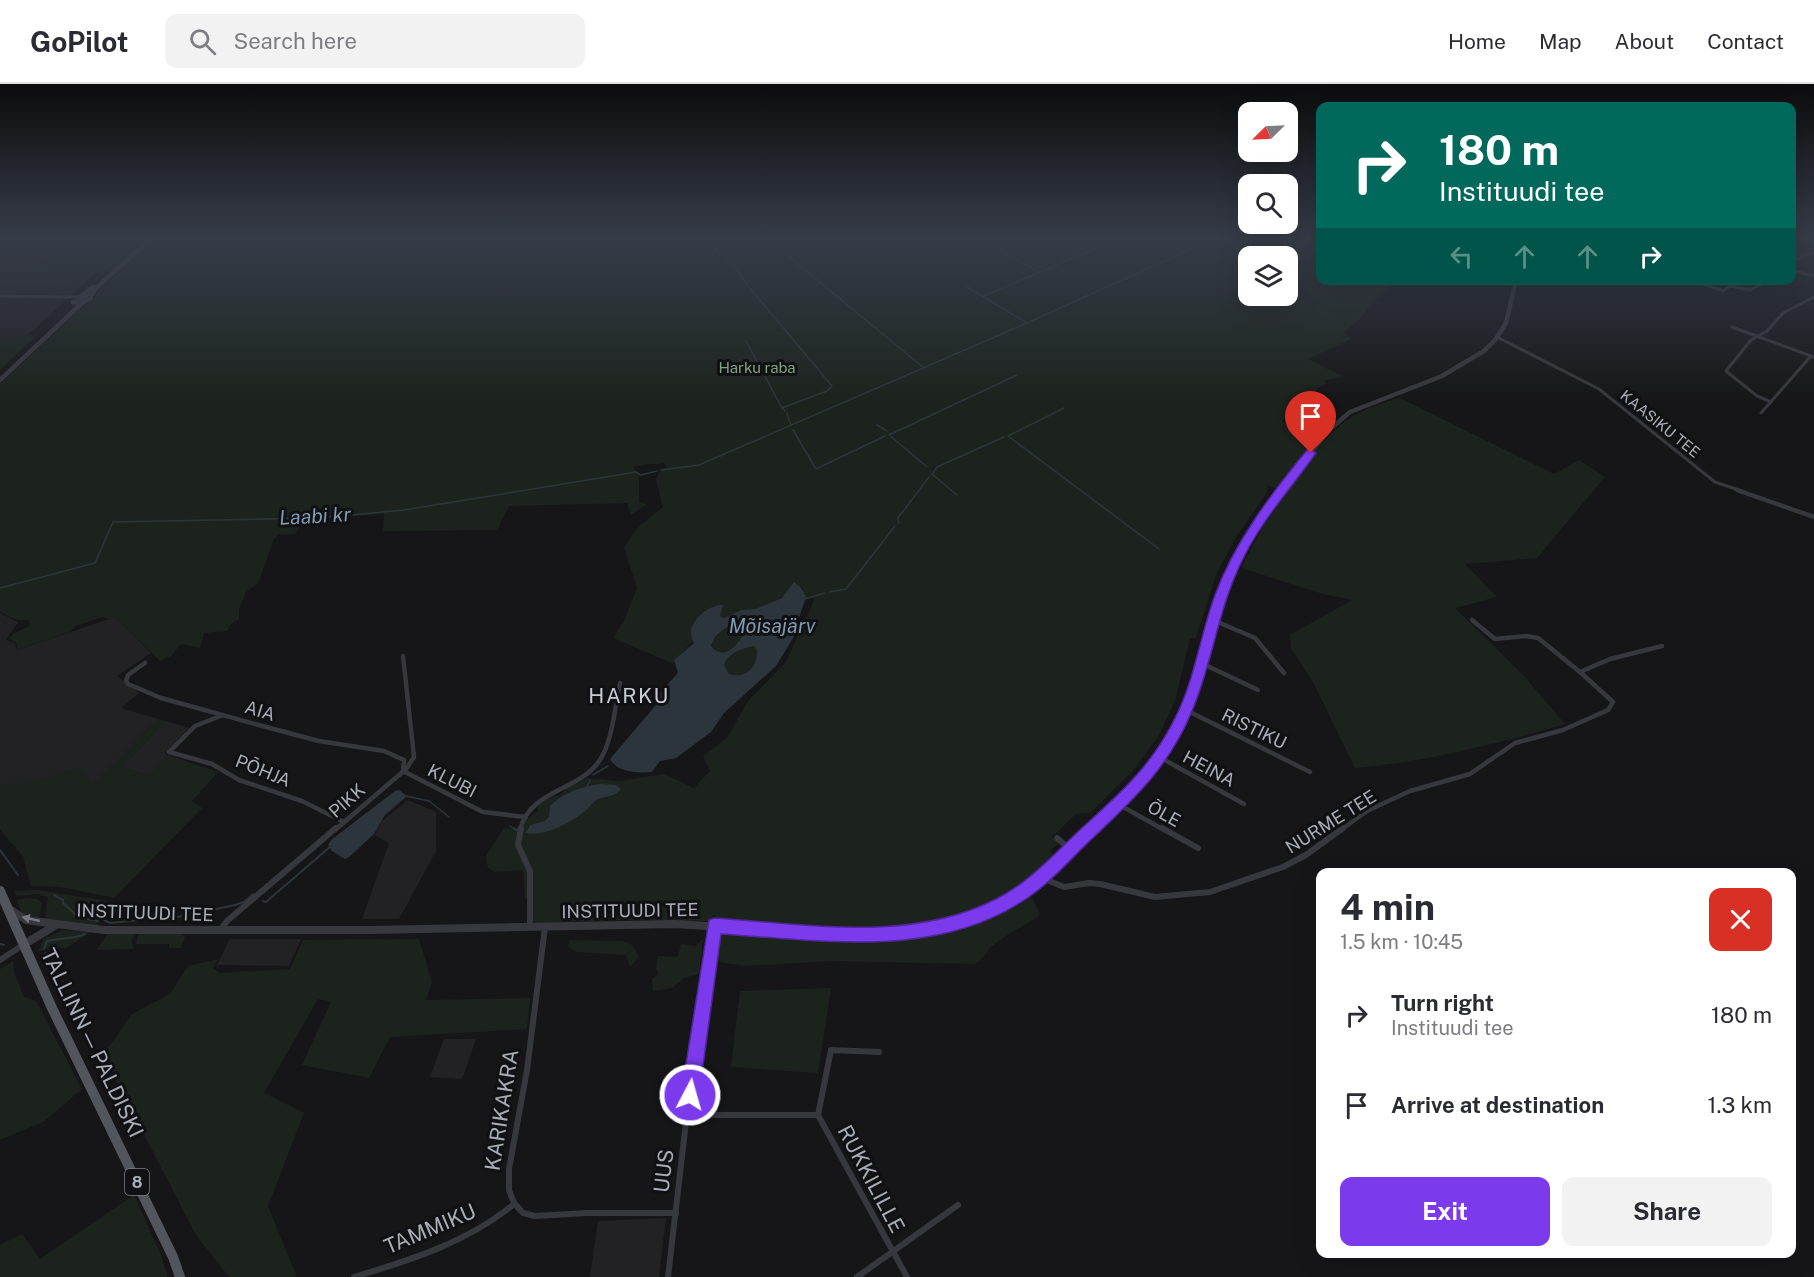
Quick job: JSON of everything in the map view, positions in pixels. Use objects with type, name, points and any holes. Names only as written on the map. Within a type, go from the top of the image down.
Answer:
[{"type":"main road","name":"TALLINN — PALDISKI","points":[[0,891],[23,945],[153,1215],[180,1277]]},
{"type":"street","points":[[52,331],[74,302],[86,292]]},
{"type":"street","points":[[0,380],[82,303],[89,300],[95,292]]},
{"type":"street","name":"INSTITUUDI TEE","points":[[8,908],[26,920],[104,930],[675,924],[852,935],[916,932],[947,926],[985,913],[1042,878],[1118,804],[1161,758],[1186,711],[1225,583],[1252,530],[1275,497],[1334,425],[1360,408],[1408,390],[1468,361],[1497,337],[1508,317],[1513,292]]},
{"type":"street","points":[[0,296],[90,297]]},
{"type":"street","points":[[47,297],[82,303]]},
{"type":"street","points":[[1771,402],[1757,396],[1726,371],[1751,340],[1767,331],[1783,313],[1814,297]]},
{"type":"street","points":[[1732,327],[1813,356],[1761,413]]},
{"type":"street","name":"KAASIKU TEE","points":[[1497,337],[1599,389],[1715,482],[1814,517]]},
{"type":"street","points":[[1213,620],[1256,638],[1284,673]]},
{"type":"street","points":[[1472,620],[1495,639],[1526,636],[1538,638],[1580,672],[1611,659],[1662,646]]},
{"type":"street","name":"PIKK","points":[[220,930],[226,921],[403,771],[414,757],[403,656]]},
{"type":"street","name":"AIA","points":[[145,663],[128,675],[126,681],[128,684],[161,698],[319,741],[384,751],[404,760],[403,771]]},
{"type":"street","points":[[1201,663],[1258,690]]},
{"type":"street","name":"NURME TEE","points":[[1042,878],[1064,887],[1089,883],[1100,884],[1155,897],[1210,892],[1283,867],[1306,855],[1367,811],[1410,791],[1470,774],[1515,743],[1563,730],[1608,710],[1613,702],[1580,672]]},
{"type":"street","points":[[530,927],[530,871],[518,843],[526,818],[539,801],[590,772],[600,761],[605,751],[620,683]]},
{"type":"street","name":"RISTIKU","points":[[1186,711],[1310,772]]},
{"type":"street","name":"PÕHJA","points":[[226,715],[195,726],[169,752],[212,764],[239,780],[302,801],[344,822]]},
{"type":"street","name":"HEINA","points":[[1161,758],[1244,804]]},
{"type":"street","name":"KLUBI","points":[[403,771],[458,800],[469,802],[479,811],[526,818]]},
{"type":"street","name":"ÕLE","points":[[1118,804],[1198,848]]},
{"type":"street","points":[[1057,838],[1071,850]]},
{"type":"street","name":"INSTITUUDI TEE","points":[[23,945],[57,925]]},
{"type":"street","name":"UUS","points":[[668,1277],[694,1053],[714,926]]},
{"type":"street","name":"KARIKAKRA","points":[[514,1204],[507,1185],[508,1169],[526,1070],[545,927]]},
{"type":"street","points":[[0,960],[23,945]]},
{"type":"street","points":[[818,1115],[831,1050],[879,1052]]},
{"type":"street","name":"RUKKILILLE","points":[[687,1115],[818,1115],[907,1277]]},
{"type":"street","points":[[514,1204],[530,1216],[676,1213]]},
{"type":"street","name":"TAMMIKU","points":[[354,1277],[447,1245],[481,1227],[514,1204]]},
{"type":"street","points":[[858,1277],[958,1205]]},
{"type":"shaded area","points":[[0,292],[75,292],[27,336],[0,338]]},
{"type":"shaded area","points":[[0,613],[18,622],[6,640],[15,643],[17,650],[115,617],[151,653],[117,676],[139,693],[121,708],[158,719],[23,856],[0,829]]},
{"type":"shaded area","points":[[166,721],[189,728],[165,753],[168,755],[149,776],[122,767]]},
{"type":"shaded area","points":[[408,800],[436,812],[436,851],[399,919],[362,919],[389,843],[375,835],[381,822]]},
{"type":"shaded area","points":[[230,939],[301,939],[289,966],[217,965]]},
{"type":"shaded area","points":[[444,1039],[476,1039],[462,1079],[430,1077]]},
{"type":"shaded area","points":[[666,1218],[659,1277],[590,1277],[598,1221]]},
{"type":"green space","name":"Harku raba","points":[[98,292],[1238,292],[1238,306],[1298,306],[1298,292],[1383,292],[1359,320],[1344,332],[1351,339],[1308,359],[1344,377],[1325,380],[1326,384],[1318,388],[1282,421],[1324,441],[1350,418],[1377,405],[1400,398],[1554,474],[1579,460],[1605,477],[1537,558],[1465,564],[1497,597],[1455,608],[1524,676],[1565,724],[1461,751],[1355,768],[1313,682],[1291,648],[1290,635],[1352,600],[1320,593],[1241,568],[1264,525],[1287,493],[1267,485],[1268,491],[1234,540],[1216,575],[1196,638],[1190,638],[1175,701],[1158,737],[1132,772],[1090,813],[1076,814],[1052,837],[1059,843],[1050,851],[1056,857],[1039,875],[1032,876],[1031,881],[1004,898],[950,919],[896,929],[838,930],[751,926],[731,924],[713,915],[712,921],[619,920],[536,923],[533,921],[532,902],[525,898],[523,870],[494,872],[488,868],[486,856],[504,828],[515,829],[538,811],[538,806],[544,799],[560,795],[568,787],[586,778],[620,781],[664,774],[694,788],[710,771],[703,756],[727,738],[748,701],[786,662],[815,598],[782,598],[755,609],[741,610],[724,618],[720,616],[674,664],[613,638],[624,621],[637,588],[624,547],[639,526],[663,507],[656,479],[661,469],[667,467],[664,463],[633,466],[639,476],[639,502],[647,504],[631,515],[627,503],[509,506],[497,530],[383,531],[384,514],[305,519],[295,534],[278,535],[274,539],[258,583],[246,592],[239,609],[239,619],[231,624],[227,631],[204,633],[200,648],[181,644],[171,656],[160,661],[115,617],[109,619],[102,617],[76,626],[69,632],[17,650],[17,643],[9,639],[13,634],[29,626],[30,620],[17,620],[0,612],[0,384],[82,307],[94,299]]},
{"type":"green space","points":[[38,334],[0,370],[0,338]]},
{"type":"green space","points":[[740,623],[749,625],[733,648],[723,652],[711,646],[715,637],[722,631]]},
{"type":"green space","points":[[754,646],[757,649],[757,655],[750,670],[741,675],[729,674],[724,665],[729,657]]},
{"type":"green space","points":[[158,719],[166,721],[122,767],[149,776],[168,755],[218,772],[192,801],[202,808],[114,898],[61,887],[31,886],[23,856],[0,829],[0,785],[42,779],[77,767],[93,785]]},
{"type":"green space","points":[[38,890],[107,901],[110,904],[97,925],[49,920],[45,917],[48,897],[38,894],[17,896],[14,891]]},
{"type":"green space","points":[[1030,893],[1040,915],[997,942],[975,964],[831,961],[745,966],[720,962],[714,953],[718,935],[723,932],[852,940],[938,935],[1016,907],[1025,901]]},
{"type":"green space","points":[[37,899],[42,903],[39,918],[21,913],[17,900]]},
{"type":"green space","points":[[64,930],[91,932],[66,948],[46,949],[38,952],[44,938]]},
{"type":"green space","points":[[108,934],[136,934],[131,941],[134,949],[96,950]]},
{"type":"green space","points":[[138,934],[182,934],[185,937],[180,948],[169,948],[169,944],[136,944]]},
{"type":"green space","points":[[419,939],[432,982],[426,1000],[530,998],[527,1029],[390,1037],[369,1078],[302,1065],[331,1002],[318,999],[264,1093],[304,1113],[268,1206],[297,1277],[229,1277],[196,1235],[103,1055],[132,1014],[170,994],[188,966],[218,959],[213,968],[219,973],[290,969],[303,940]]},
{"type":"green space","points":[[703,939],[699,974],[684,978],[672,988],[653,991],[652,979],[658,974],[656,968],[658,956],[678,957],[681,944],[695,946]]},
{"type":"green space","points":[[569,940],[623,941],[632,945],[639,957],[630,967],[626,955],[577,952],[568,947]]},
{"type":"green space","points":[[13,961],[14,973],[24,997],[36,1001],[82,1089],[43,1122],[0,1140],[0,969]]},
{"type":"green space","points":[[831,988],[818,1073],[731,1067],[740,991]]},
{"type":"green space","points":[[134,1195],[160,1253],[168,1277],[0,1277],[0,1245],[22,1234],[40,1259]]},
{"type":"water","name":"Mõisajärv","points":[[794,582],[806,597],[795,635],[776,666],[724,713],[711,732],[676,758],[660,761],[652,772],[623,770],[613,764],[610,759],[656,705],[657,696],[678,673],[674,660],[694,643],[692,628],[702,613],[723,605],[720,616],[724,618],[741,610],[755,609],[782,598]],"holes":[[[740,623],[749,625],[733,648],[722,652],[711,646],[715,637],[722,631]],[[754,646],[757,656],[750,670],[741,675],[729,674],[724,665],[729,657]]]},
{"type":"water","points":[[600,784],[616,785],[621,789],[616,794],[599,798],[580,815],[558,828],[541,833],[526,833],[530,825],[545,821],[549,817],[550,806],[561,797]]},
{"type":"water","points":[[399,790],[407,796],[385,815],[374,834],[349,857],[345,859],[332,851],[328,845],[331,840]]},
{"type":"waterway","points":[[753,292],[832,386],[827,391],[782,408]]},
{"type":"waterway","points":[[831,292],[924,368]]},
{"type":"waterway","points":[[975,292],[1027,323]]},
{"type":"waterway","points":[[984,296],[994,292]]},
{"type":"waterway","points":[[1027,323],[1096,292]]},
{"type":"waterway","points":[[924,368],[1027,323]]},
{"type":"waterway","points":[[746,341],[782,408]]},
{"type":"waterway","name":"Laabi kr","points":[[661,470],[699,465],[924,368]]},
{"type":"waterway","points":[[926,466],[889,435],[1017,375]]},
{"type":"waterway","points":[[782,408],[785,411]]},
{"type":"waterway","points":[[1064,408],[1008,436],[1159,549]]},
{"type":"waterway","points":[[787,414],[791,425]]},
{"type":"waterway","points":[[877,425],[887,431]]},
{"type":"waterway","points":[[793,430],[816,469],[885,436]]},
{"type":"waterway","points":[[932,474],[937,467],[1004,437]]},
{"type":"waterway","name":"Laabi kr","points":[[0,588],[95,563],[113,522],[320,518],[404,510],[636,472],[641,475],[657,471]]},
{"type":"waterway","points":[[932,474],[957,495]]},
{"type":"waterway","points":[[899,523],[898,518],[929,477]]},
{"type":"waterway","points":[[829,592],[846,589],[895,526]]},
{"type":"waterway","points":[[805,599],[825,593]]},
{"type":"waterway","points":[[593,775],[608,766]]},
{"type":"waterway","points":[[587,787],[590,780]]},
{"type":"waterway","points":[[406,796],[429,801],[449,817]]},
{"type":"waterway","points":[[510,826],[516,830]]},
{"type":"waterway","points":[[263,901],[266,902],[331,846]]},
{"type":"waterway","points":[[0,850],[18,875]]},
{"type":"waterway","points":[[145,919],[157,915],[177,917],[235,905],[244,902],[253,894]]},
{"type":"waterway","points":[[54,895],[63,900],[63,903],[78,917],[98,921]]},
{"type":"waterway","points":[[104,920],[110,923],[140,920]]},
{"type":"waterway","points":[[44,949],[47,941],[85,934]]},
{"type":"waterway","points":[[0,944],[4,945]]},
{"type":"waterway","points":[[45,953],[66,1002]]},
{"type":"district","name":"HARKU","points":[[629,696]]},
{"type":"route","points":[[690,1095],[694,1053],[714,926],[788,933],[852,935],[916,932],[964,921],[1003,904],[1042,878],[1127,796],[1161,758],[1186,711],[1225,583],[1234,563],[1252,530],[1275,497],[1311,453]]}]
